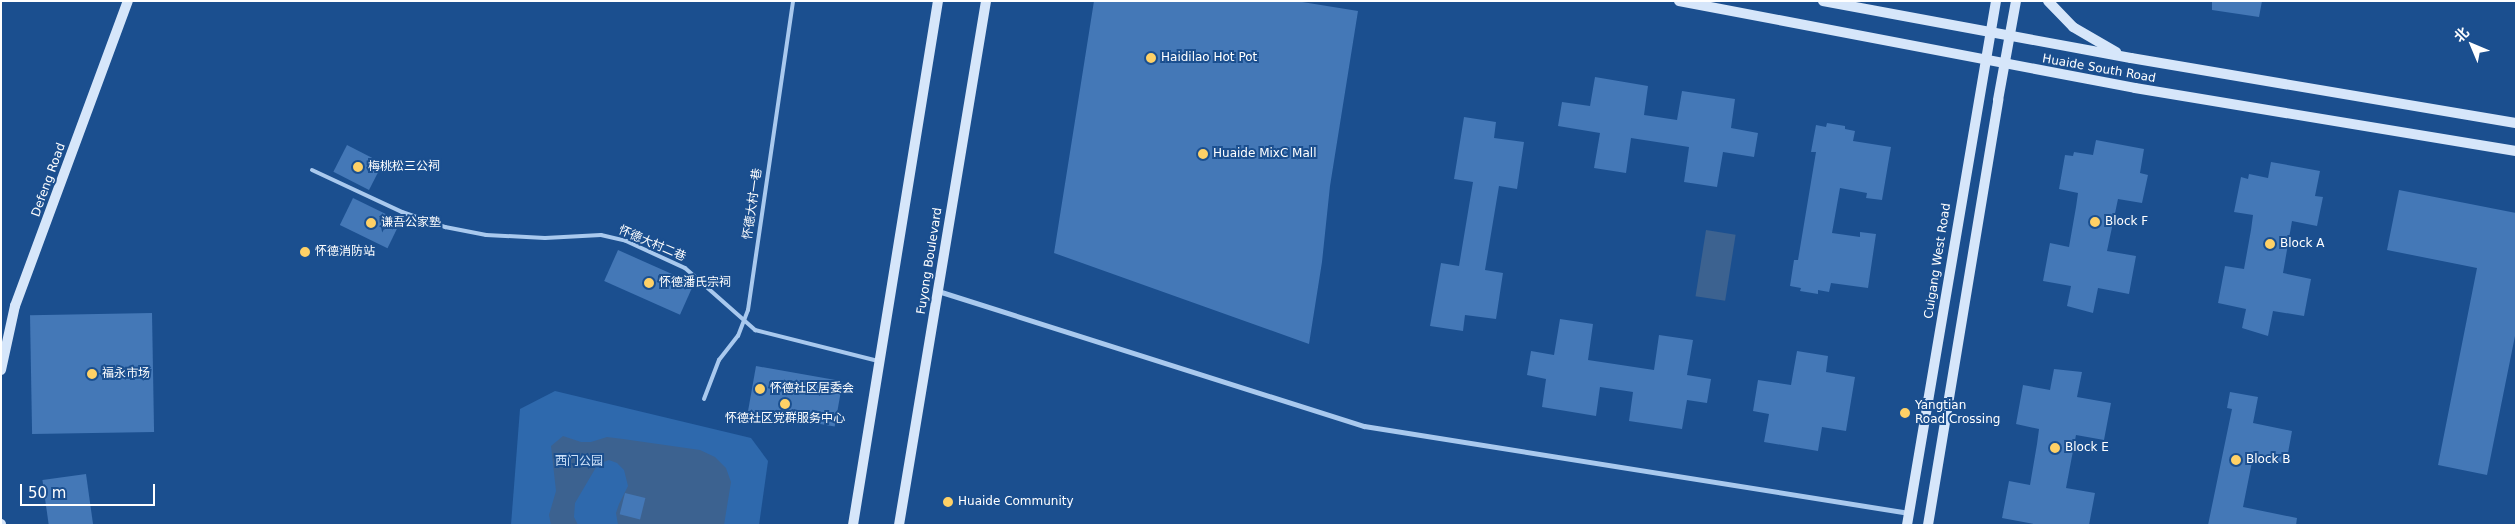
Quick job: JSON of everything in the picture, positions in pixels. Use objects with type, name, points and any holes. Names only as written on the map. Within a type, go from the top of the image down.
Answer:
[{"type":"main road","name":"Defeng Road","points":[[1,370],[15,306],[128,1]]},
{"type":"main road","points":[[853,525],[938,1]]},
{"type":"main road","name":"Huaide South Road","points":[[1679,1],[2135,88],[2516,151]]},
{"type":"main road","name":"Huaide South Road","points":[[1822,1],[2131,58],[2516,123]]},
{"type":"main road","name":"Cuigang West Road","points":[[1907,525],[1996,1]]},
{"type":"main road","points":[[1928,525],[2016,1]]},
{"type":"main road","points":[[2048,1],[2073,27],[2098,43],[2131,58]]},
{"type":"main road","name":"Fuyong Boulevard","points":[[899,525],[986,3]]},
{"type":"street","points":[[938,291],[1364,426],[1909,513]]},
{"type":"lane","name":"怀德大村一巷","points":[[704,399],[719,360],[738,336],[744,322],[793,1]]},
{"type":"lane","name":"怀德大村二巷","points":[[312,170],[402,212],[445,227],[486,235],[545,238],[601,235],[626,242],[685,268],[755,330],[880,362]]},
{"type":"green space","name":"西门公园","points":[[555,391],[751,438],[768,461],[759,525],[511,525],[520,409]]},
{"type":"shaded area","points":[[1706,230],[1736,235],[1725,301],[1696,296]]},
{"type":"shaded area","points":[[563,436],[581,442],[591,442],[607,437],[623,439],[700,450],[715,457],[726,468],[731,482],[724,525],[618,525],[616,513],[628,486],[624,470],[617,463],[609,460],[598,464],[575,503],[574,517],[578,525],[551,525],[549,515],[556,491],[551,446]]},
{"type":"building","name":"Huaide MixC Mall","points":[[1094,1],[1296,1],[1358,11],[1330,186],[1322,262],[1309,344],[1054,253]]},
{"type":"building","points":[[2212,1],[2262,1],[2259,17],[2212,10]]},
{"type":"building","points":[[1595,77],[1648,86],[1644,115],[1677,120],[1682,91],[1735,99],[1731,128],[1758,133],[1754,157],[1723,152],[1717,187],[1684,182],[1689,147],[1631,138],[1626,173],[1594,168],[1600,133],[1558,126],[1562,102],[1590,106]]},
{"type":"building","points":[[1464,117],[1496,122],[1494,138],[1524,142],[1517,189],[1499,186],[1485,270],[1503,273],[1496,319],[1465,315],[1463,331],[1430,326],[1441,263],[1459,266],[1473,182],[1454,179]]},
{"type":"building","points":[[1827,123],[1845,126],[1845,129],[1855,131],[1853,141],[1891,147],[1882,200],[1866,198],[1867,193],[1840,188],[1832,233],[1860,237],[1860,232],[1876,234],[1868,288],[1831,283],[1829,292],[1818,290],[1818,294],[1800,291],[1801,288],[1790,286],[1794,260],[1798,260],[1816,152],[1811,152],[1816,125],[1826,127]]},
{"type":"building","name":"Block F","points":[[2096,140],[2144,149],[2140,173],[2148,175],[2142,203],[2118,199],[2107,251],[2136,256],[2129,294],[2098,288],[2093,313],[2067,306],[2071,286],[2043,281],[2050,243],[2069,247],[2076,207],[2078,193],[2059,189],[2065,155],[2073,156],[2074,152],[2093,155]]},
{"type":"building","name":"梅桃松三公祠","points":[[347,145],[383,163],[369,190],[333,172]]},
{"type":"building","name":"Block A","points":[[2271,162],[2320,171],[2315,196],[2323,197],[2317,226],[2292,221],[2283,273],[2311,279],[2304,316],[2273,311],[2268,336],[2242,328],[2246,309],[2218,303],[2225,266],[2244,269],[2253,215],[2234,212],[2241,177],[2248,179],[2249,174],[2268,178]]},
{"type":"building","points":[[2399,190],[2516,213],[2516,331],[2487,475],[2438,465],[2477,268],[2387,250]]},
{"type":"building","name":"谦吾公家塾","points":[[353,198],[401,221],[387,248],[340,225]]},
{"type":"building","name":"怀德潘氏宗祠","points":[[618,250],[694,284],[680,315],[604,281]]},
{"type":"building","name":"福永市场","points":[[152,313],[154,432],[32,434],[30,315]]},
{"type":"building","points":[[1560,319],[1593,324],[1588,360],[1654,370],[1659,335],[1693,340],[1687,375],[1711,379],[1707,403],[1687,400],[1682,429],[1629,421],[1633,392],[1600,387],[1596,416],[1542,407],[1546,379],[1527,375],[1531,351],[1554,355]]},
{"type":"building","points":[[1797,351],[1828,356],[1826,372],[1855,377],[1846,431],[1822,427],[1818,451],[1764,442],[1769,414],[1753,411],[1758,380],[1791,385]]},
{"type":"building","points":[[756,366],[843,381],[835,427],[748,411]]},
{"type":"building","name":"Block E","points":[[2054,369],[2082,372],[2077,397],[2111,403],[2104,440],[2076,435],[2066,488],[2095,493],[2089,525],[2039,525],[2002,518],[2009,481],[2030,485],[2037,444],[2039,429],[2016,424],[2023,385],[2050,390]]},
{"type":"building","name":"Block B","points":[[2230,392],[2258,397],[2253,423],[2292,431],[2286,464],[2253,457],[2243,507],[2297,518],[2296,525],[2208,525],[2232,409],[2227,408]]},
{"type":"building","points":[[86,474],[93,525],[49,525],[42,480]]},
{"type":"building","points":[[625,493],[645,498],[640,519],[620,514]]},
{"type":"place","name":"Haidilao Hot Pot","points":[[1151,58]]},
{"type":"place","name":"Huaide MixC Mall","points":[[1203,154]]},
{"type":"place","name":"梅桃松三公祠","points":[[358,167]]},
{"type":"place","name":"Block F","points":[[2095,222]]},
{"type":"place","name":"谦吾公家塾","points":[[371,223]]},
{"type":"place","name":"Block A","points":[[2270,244]]},
{"type":"place","name":"怀德消防站","points":[[305,252]]},
{"type":"place","name":"怀德潘氏宗祠","points":[[649,283]]},
{"type":"place","name":"福永市场","points":[[92,374]]},
{"type":"place","name":"怀德社区居委会","points":[[760,389]]},
{"type":"place","name":"怀德社区党群服务中心","points":[[785,404]]},
{"type":"place","name":"Yangtian Road Crossing","points":[[1905,413]]},
{"type":"place","name":"Block E","points":[[2055,448]]},
{"type":"place","name":"Block B","points":[[2236,460]]},
{"type":"place","name":"Huaide Community","points":[[948,502]]}]
